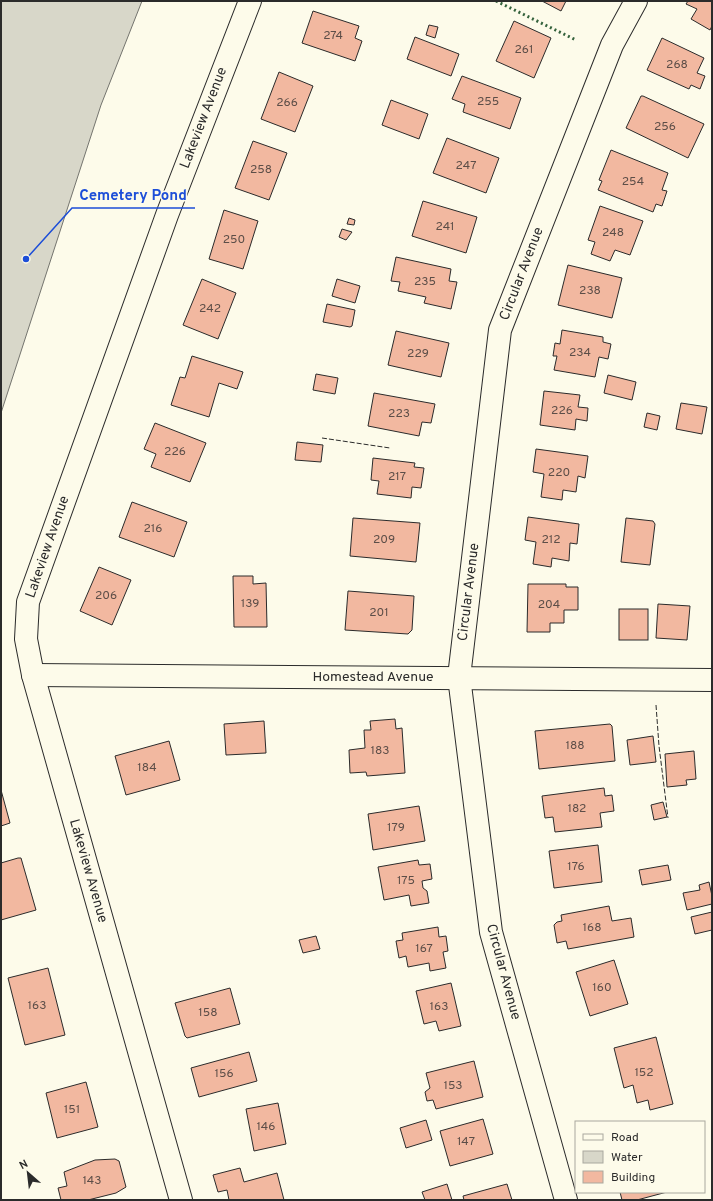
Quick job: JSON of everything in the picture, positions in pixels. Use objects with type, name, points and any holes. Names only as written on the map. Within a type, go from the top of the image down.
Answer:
[{"type":"street","name":"Lakeview Avenue","points":[[181,1200],[33,675],[26,639],[28,602],[167,215],[250,1]]},
{"type":"street","name":"Circular Avenue","points":[[566,1200],[491,932],[460,677],[500,330],[612,45],[636,1]]},
{"type":"street","name":"Homestead Avenue","points":[[33,675],[712,680]]},
{"type":"water","points":[[1,1],[142,1],[101,105],[1,413]]},
{"type":"building","points":[[542,1],[566,1],[561,11]]},
{"type":"building","points":[[688,1],[712,1],[712,26],[710,30],[691,19],[697,9],[686,4]]},
{"type":"building","points":[[313,11],[359,26],[355,38],[362,41],[355,61],[302,43]]},
{"type":"building","points":[[514,21],[551,38],[534,78],[496,61]]},
{"type":"building","points":[[429,25],[438,27],[435,38],[426,35]]},
{"type":"building","points":[[415,37],[459,54],[451,76],[407,59]]},
{"type":"building","points":[[662,38],[704,58],[697,73],[705,76],[700,89],[691,85],[689,89],[647,70]]},
{"type":"building","points":[[279,72],[313,86],[295,132],[261,119]]},
{"type":"building","points":[[462,76],[521,98],[510,129],[463,112],[465,104],[452,99]]},
{"type":"building","points":[[641,96],[704,124],[688,158],[626,128]]},
{"type":"building","points":[[391,100],[428,114],[419,139],[382,125]]},
{"type":"building","points":[[447,138],[499,158],[486,193],[433,173]]},
{"type":"building","points":[[253,141],[287,153],[269,200],[235,188]]},
{"type":"building","points":[[611,150],[668,173],[662,190],[667,191],[662,206],[656,204],[653,212],[598,190],[602,181],[599,180]]},
{"type":"building","points":[[423,201],[477,217],[466,253],[412,236]]},
{"type":"building","points":[[600,206],[643,221],[630,255],[615,250],[610,261],[591,254],[595,242],[588,240]]},
{"type":"building","points":[[224,210],[258,221],[243,269],[209,259]]},
{"type":"building","points":[[349,218],[355,220],[354,225],[347,224]]},
{"type":"building","points":[[342,229],[352,232],[346,240],[339,237]]},
{"type":"building","points":[[396,257],[451,269],[449,281],[457,282],[451,309],[424,303],[426,297],[398,291],[400,282],[391,281]]},
{"type":"building","points":[[568,265],[622,278],[612,318],[558,305]]},
{"type":"building","points":[[202,279],[236,293],[218,339],[183,325]]},
{"type":"building","points":[[337,279],[360,286],[355,303],[332,296]]},
{"type":"building","points":[[327,304],[355,310],[352,326],[350,327],[323,322]]},
{"type":"building","points":[[562,330],[603,337],[603,342],[611,344],[608,359],[599,357],[595,377],[554,370],[557,356],[553,356],[555,343],[560,344]]},
{"type":"building","points":[[396,331],[449,343],[441,377],[388,365]]},
{"type":"building","points":[[192,356],[243,372],[237,389],[219,383],[209,417],[171,405],[180,377],[185,378]]},
{"type":"building","points":[[316,374],[338,378],[335,394],[313,390]]},
{"type":"building","points":[[608,375],[636,382],[632,400],[604,393]]},
{"type":"building","points":[[544,391],[580,395],[578,407],[588,408],[587,421],[576,419],[575,430],[540,425]]},
{"type":"building","points":[[374,393],[435,404],[431,423],[422,422],[419,436],[368,426]]},
{"type":"building","points":[[681,403],[707,407],[702,434],[676,429]]},
{"type":"building","points":[[647,413],[660,416],[657,430],[644,427]]},
{"type":"building","points":[[155,423],[206,443],[190,482],[151,467],[156,454],[144,449]]},
{"type":"building","points":[[297,442],[323,445],[321,462],[295,460]]},
{"type":"building","points":[[536,449],[588,456],[585,478],[578,476],[576,492],[563,490],[562,500],[541,497],[544,474],[533,472]]},
{"type":"building","points":[[373,458],[415,463],[414,467],[424,468],[421,488],[412,487],[411,498],[377,494],[379,481],[371,480]]},
{"type":"building","points":[[132,502],[187,522],[174,557],[119,537]]},
{"type":"building","points":[[528,517],[579,524],[577,544],[570,543],[569,561],[552,558],[551,567],[533,564],[536,542],[525,540]]},
{"type":"building","points":[[353,518],[420,523],[416,562],[350,556]]},
{"type":"building","points":[[626,518],[653,521],[655,524],[650,565],[621,562]]},
{"type":"building","points":[[99,567],[131,580],[112,625],[80,611]]},
{"type":"building","points":[[233,576],[253,576],[253,584],[266,583],[267,627],[234,627]]},
{"type":"building","points":[[528,584],[566,584],[566,587],[578,587],[578,610],[564,610],[564,623],[550,623],[550,632],[527,632]]},
{"type":"building","points":[[348,591],[414,596],[412,630],[408,634],[345,630]]},
{"type":"building","points":[[658,604],[690,606],[687,640],[656,638]]},
{"type":"building","points":[[619,609],[648,609],[648,640],[619,640]]},
{"type":"building","points":[[395,719],[396,729],[402,728],[405,773],[367,776],[366,772],[350,773],[349,750],[365,748],[364,730],[371,730],[370,721]]},
{"type":"building","points":[[264,721],[266,753],[226,755],[224,724]]},
{"type":"building","points":[[610,724],[612,726],[615,761],[539,769],[535,731]]},
{"type":"building","points":[[653,736],[656,762],[630,765],[627,740]]},
{"type":"building","points":[[169,741],[180,780],[126,795],[115,756]]},
{"type":"building","points":[[694,751],[696,779],[686,780],[687,785],[667,787],[665,754]]},
{"type":"building","points":[[604,788],[605,796],[612,795],[614,811],[600,813],[602,827],[555,832],[553,817],[545,818],[542,796]]},
{"type":"building","points":[[1,790],[10,823],[1,826]]},
{"type":"building","points":[[663,802],[667,817],[654,820],[651,805]]},
{"type":"building","points":[[419,806],[425,841],[373,850],[368,814]]},
{"type":"building","points":[[598,845],[602,882],[554,888],[549,851]]},
{"type":"building","points":[[21,858],[36,910],[1,920],[1,863]]},
{"type":"building","points":[[418,860],[419,865],[430,864],[432,879],[422,881],[423,888],[427,891],[429,903],[411,906],[409,895],[384,900],[378,867]]},
{"type":"building","points":[[668,865],[671,880],[642,885],[639,870]]},
{"type":"building","points":[[709,882],[712,904],[687,910],[683,893],[700,890],[699,885]]},
{"type":"building","points":[[609,906],[612,921],[631,918],[634,937],[568,949],[566,941],[557,943],[554,925],[557,922],[562,921],[561,915]]},
{"type":"building","points":[[712,912],[712,930],[695,934],[691,917]]},
{"type":"building","points":[[438,927],[439,937],[446,936],[448,951],[443,952],[446,968],[430,971],[429,963],[408,967],[406,956],[399,958],[396,941],[403,940],[402,933]]},
{"type":"building","points":[[316,936],[320,949],[303,953],[299,940]]},
{"type":"building","points":[[614,960],[628,1004],[590,1016],[576,972]]},
{"type":"building","points":[[48,968],[65,1035],[25,1045],[8,978]]},
{"type":"building","points":[[451,983],[461,1026],[439,1031],[436,1021],[424,1024],[416,991]]},
{"type":"building","points":[[230,988],[240,1024],[187,1038],[185,1036],[175,1003]]},
{"type":"building","points":[[656,1037],[673,1104],[650,1110],[648,1100],[637,1103],[633,1085],[624,1088],[614,1048]]},
{"type":"building","points":[[249,1052],[257,1081],[199,1097],[191,1068]]},
{"type":"building","points":[[474,1061],[483,1097],[436,1109],[433,1100],[427,1101],[425,1092],[430,1088],[426,1073]]},
{"type":"building","points":[[86,1082],[98,1127],[57,1138],[46,1093]]},
{"type":"building","points":[[278,1103],[286,1144],[254,1151],[246,1109]]},
{"type":"building","points":[[483,1119],[493,1154],[450,1166],[440,1131]]},
{"type":"building","points":[[426,1120],[432,1140],[406,1148],[400,1128]]},
{"type":"building","points":[[115,1159],[119,1161],[126,1187],[116,1193],[88,1200],[61,1200],[58,1188],[67,1186],[64,1172],[95,1160]]},
{"type":"building","points":[[240,1168],[244,1182],[277,1173],[284,1200],[229,1200],[227,1190],[218,1192],[213,1175]]},
{"type":"building","points":[[447,1184],[452,1200],[425,1200],[422,1192]]},
{"type":"building","points":[[507,1184],[512,1200],[464,1200],[463,1196]]},
{"type":"building","points":[[620,1193],[663,1193],[637,1200],[622,1200]]},
{"type":"hedge","points":[[496,1],[576,40]]},
{"type":"fence","points":[[322,438],[390,448]]},
{"type":"fence","points":[[656,705],[659,746],[668,818]]},
{"type":"place","name":"Cemetery Pond","points":[[26,259]]}]
